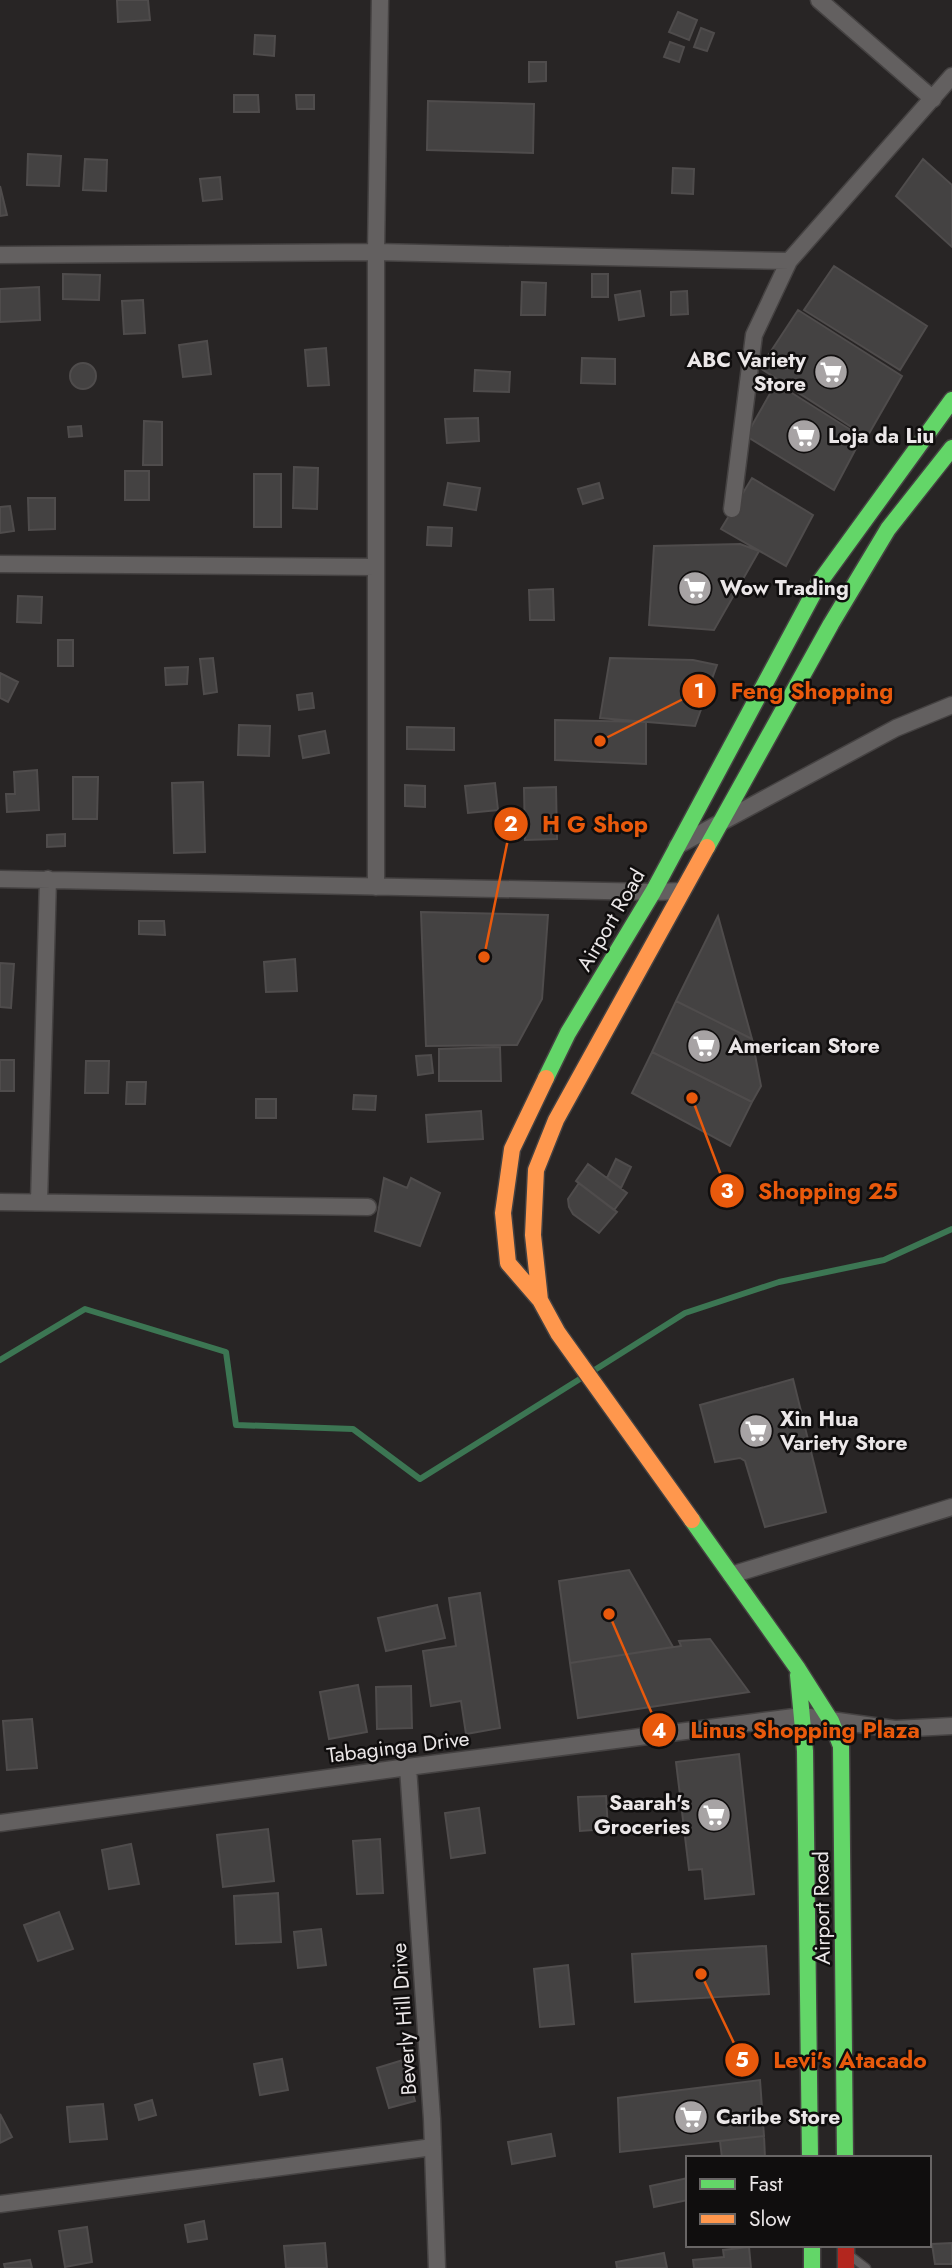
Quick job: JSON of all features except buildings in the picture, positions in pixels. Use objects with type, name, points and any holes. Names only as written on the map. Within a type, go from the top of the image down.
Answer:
[{"type":"street","points":[[376,887],[376,252],[380,0]]},
{"type":"street","points":[[819,0],[933,99]]},
{"type":"street","points":[[732,509],[754,335],[789,261],[952,76]]},
{"type":"street","points":[[0,255],[376,252],[789,261]]},
{"type":"street","name":"Airport Road","points":[[845,2156],[841,1746],[831,1721],[798,1669],[558,1334],[540,1300],[508,1263],[503,1213],[512,1149],[568,1033],[653,892],[819,583],[952,400]]},
{"type":"street","name":"Airport Road","points":[[540,1300],[533,1235],[536,1170],[556,1120],[824,636],[888,529],[952,448]]},
{"type":"street","points":[[0,564],[376,567]]},
{"type":"street","points":[[675,847],[896,728],[952,705]]},
{"type":"street","points":[[0,879],[682,891]]},
{"type":"street","points":[[40,1202],[48,879]]},
{"type":"street","points":[[0,1202],[368,1207]]},
{"type":"street","points":[[731,1575],[952,1507]]},
{"type":"street","name":"Airport Road","points":[[798,1669],[805,1751],[810,2156]]},
{"type":"street","name":"Tabaginga Drive","points":[[0,1823],[408,1766],[802,1716],[895,1729],[952,1726]]},
{"type":"street","name":"Beverly Hill Drive","points":[[408,1766],[437,2268]]},
{"type":"street","points":[[0,2204],[432,2147]]},
{"type":"street","points":[[812,2247],[812,2268]]},
{"type":"lane","points":[[846,2255],[866,2268]]},
{"type":"waterway","points":[[593,1371],[685,1313],[779,1282],[884,1260],[952,1229]]},
{"type":"waterway","points":[[0,1360],[85,1309],[226,1352],[236,1425],[353,1429],[420,1479],[583,1377]]},
{"type":"traffic: fast","points":[[546,1078],[568,1033],[653,892],[819,583],[952,400]]},
{"type":"traffic: fast","points":[[707,847],[831,624],[888,529],[952,448]]},
{"type":"traffic: fast","points":[[692,1520],[798,1669],[831,1721],[841,1746],[845,2156]]},
{"type":"traffic: fast","points":[[798,1675],[805,1751],[810,2156]]},
{"type":"traffic: fast","points":[[812,2247],[812,2268]]},
{"type":"traffic: slow","points":[[540,1300],[533,1235],[536,1170],[556,1120],[707,847]]},
{"type":"traffic: slow","points":[[546,1078],[512,1149],[503,1213],[508,1263],[540,1300],[558,1333],[692,1520]]},
{"type":"traffic: jam","points":[[846,2247],[846,2268]]},
{"type":"place","name":"ABC Variety Store","points":[[831,372]]},
{"type":"place","name":"Loja da Liu","points":[[804,436]]},
{"type":"place","name":"Wow Trading","points":[[695,588]]},
{"type":"place","name":"Feng Shopping","points":[[600,741]]},
{"type":"place","name":"H G Shop","points":[[484,957]]},
{"type":"place","name":"American Store","points":[[704,1046]]},
{"type":"place","name":"Shopping 25","points":[[692,1098]]},
{"type":"place","name":"Xin Hua Variety Store","points":[[756,1431]]},
{"type":"place","name":"Linus Shopping Plaza","points":[[609,1614]]},
{"type":"place","name":"Saarah's Groceries","points":[[714,1815]]},
{"type":"place","name":"Levi's Atacado","points":[[701,1974]]},
{"type":"place","name":"Caribe Store","points":[[691,2117]]}]
